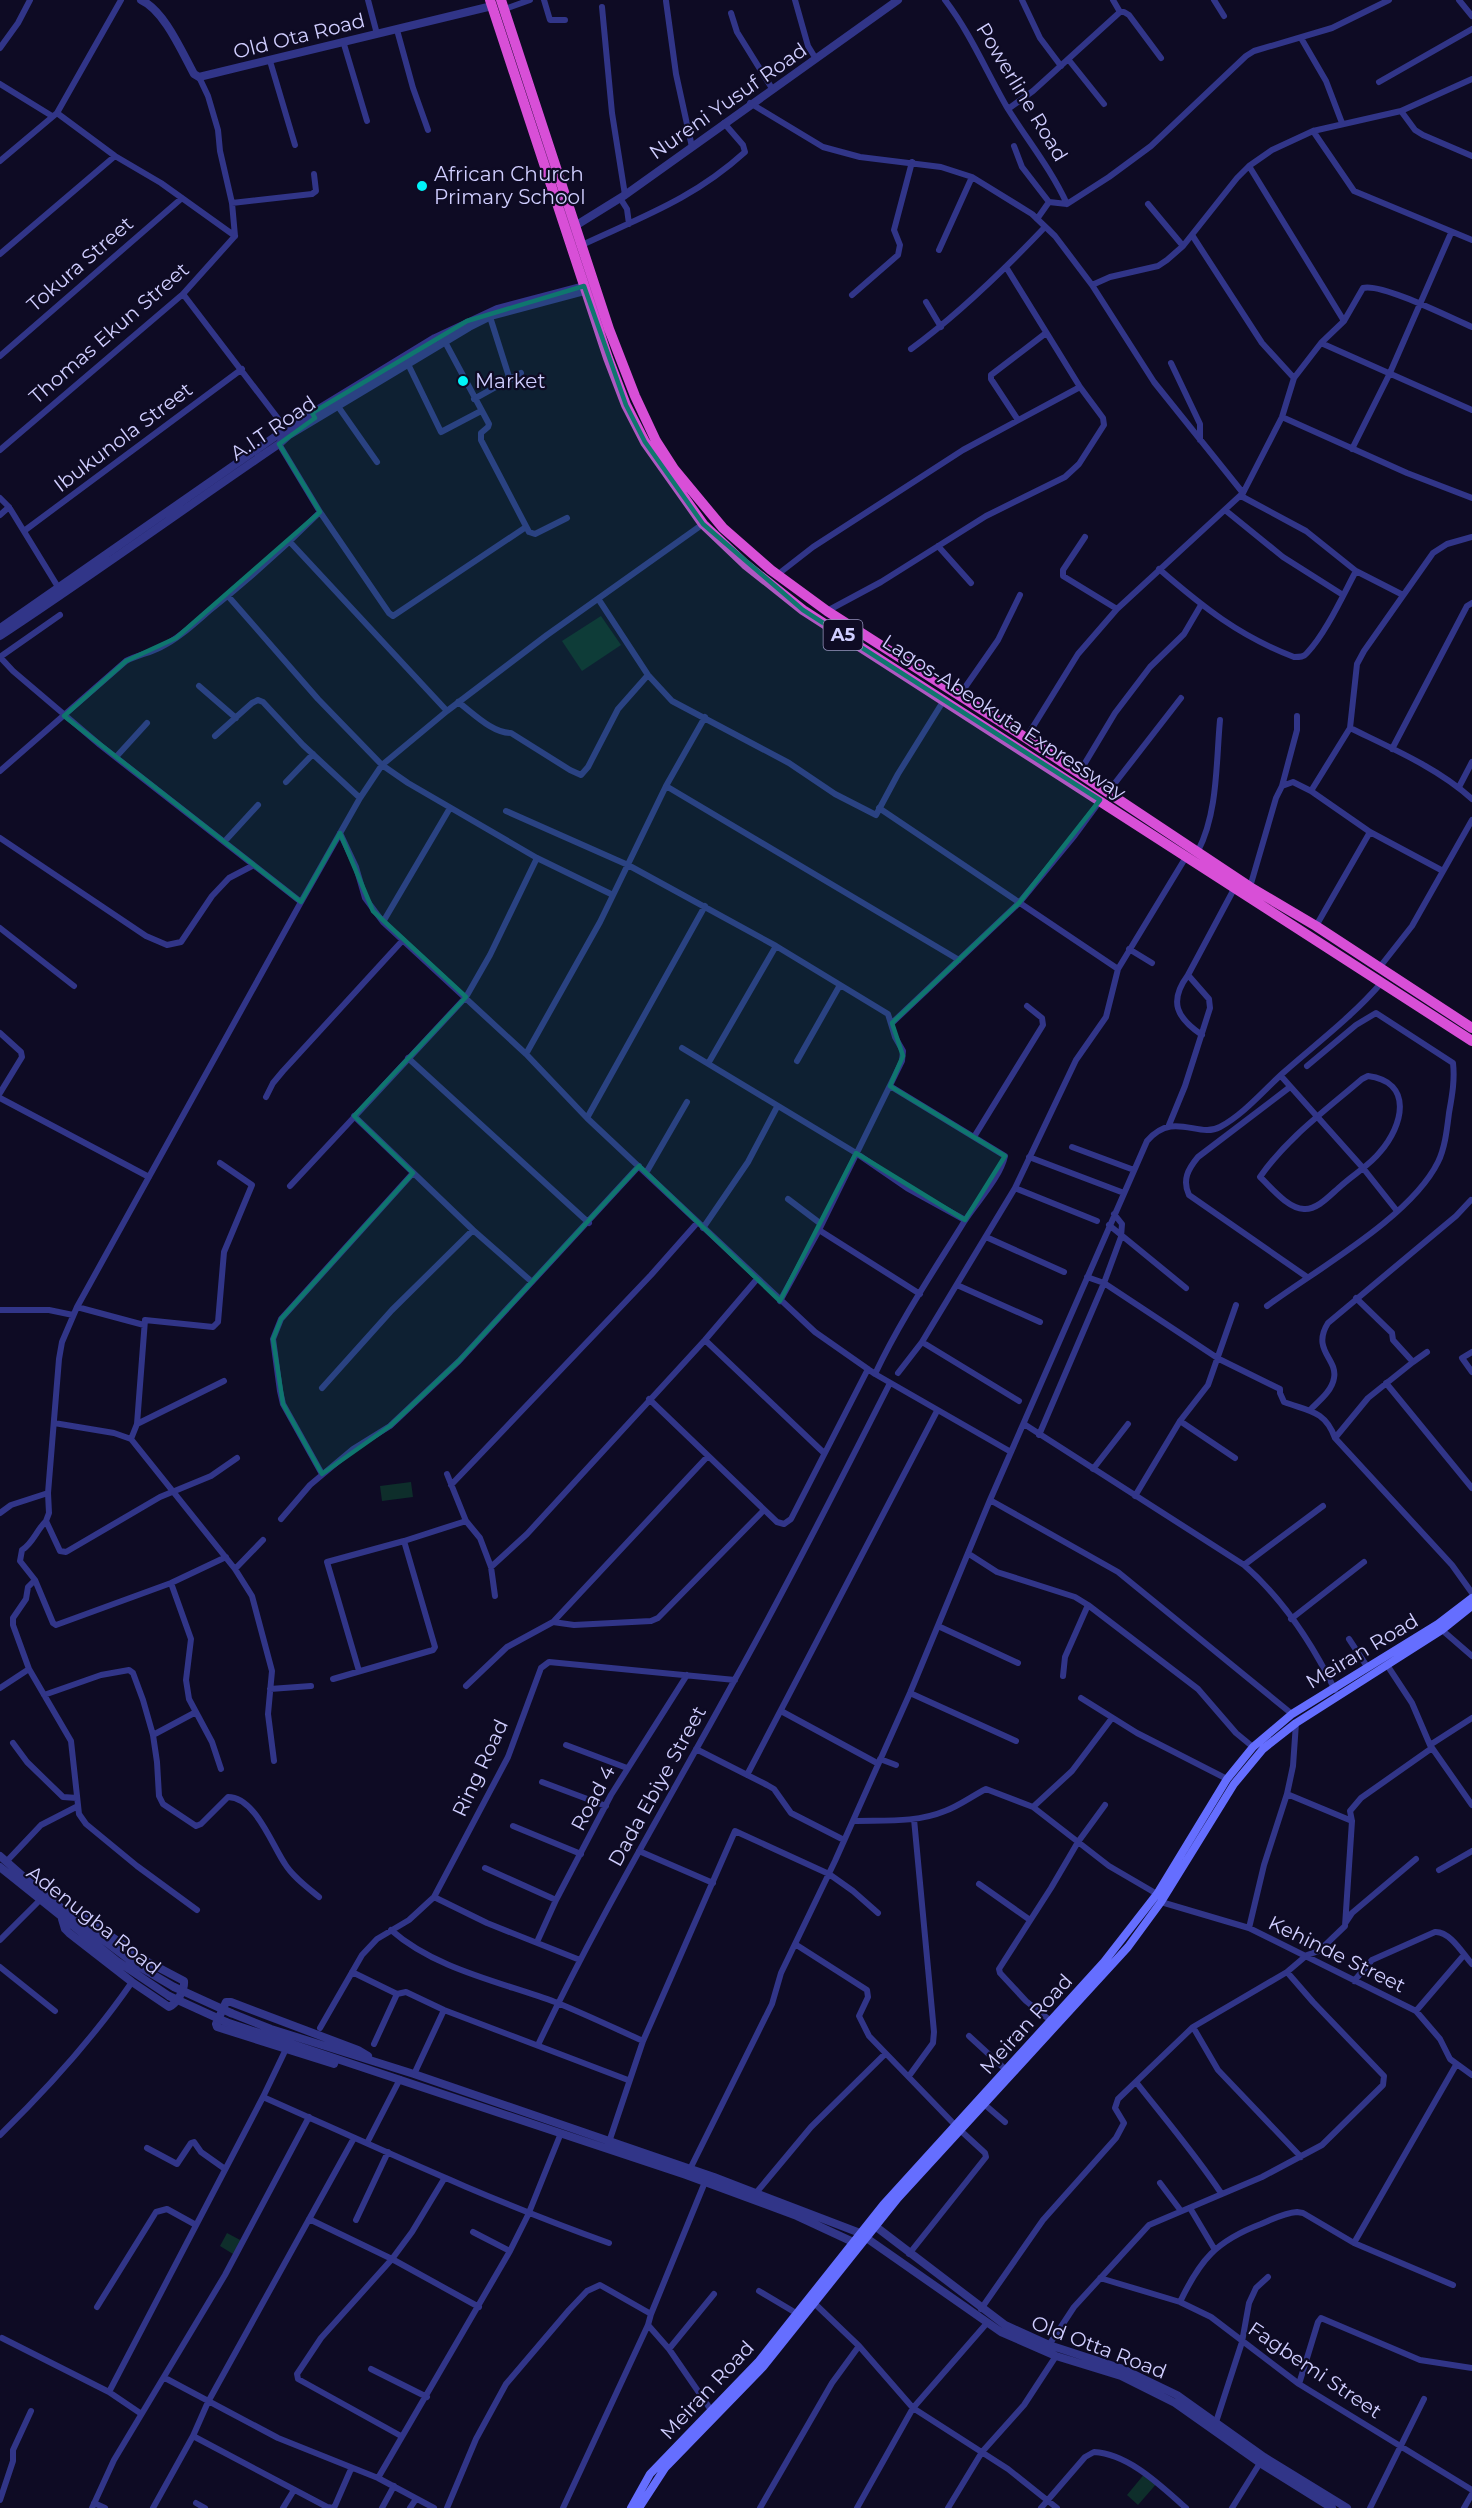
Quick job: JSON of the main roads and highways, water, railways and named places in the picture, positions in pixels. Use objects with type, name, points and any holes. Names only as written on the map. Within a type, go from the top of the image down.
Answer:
[{"type":"highway","name":"Lagos-Abeokuta Expressway","points":[[497,4],[582,245],[618,357],[656,441],[674,469],[729,535],[777,575],[827,611],[1079,773],[1104,796],[1186,857],[1472,1041]]},
{"type":"highway","name":"Lagos-Abeokuta Expressway","points":[[497,4],[533,137],[626,405],[645,442],[703,524],[745,564],[803,610],[945,700],[1198,851],[1250,887],[1316,926],[1472,1028]]},
{"type":"main road","name":"Meiran Road","points":[[1336,1692],[1368,1668],[1438,1624],[1472,1598]]},
{"type":"main road","name":"Meiran Road","points":[[639,2508],[665,2468],[763,2367],[853,2242],[875,2226],[1006,2070],[1159,1898],[1227,1779],[1253,1747],[1336,1692],[1387,1665],[1442,1630],[1472,1606]]},
{"type":"main road","name":"Meiran Road","points":[[631,2508],[650,2474],[759,2361],[796,2313],[811,2300],[863,2235],[958,2127],[984,2104],[1128,1947],[1249,1764],[1294,1718]]},
{"type":"place","name":"African Church Primary School","points":[[422,186]]},
{"type":"place","name":"Market","points":[[463,381]]}]
